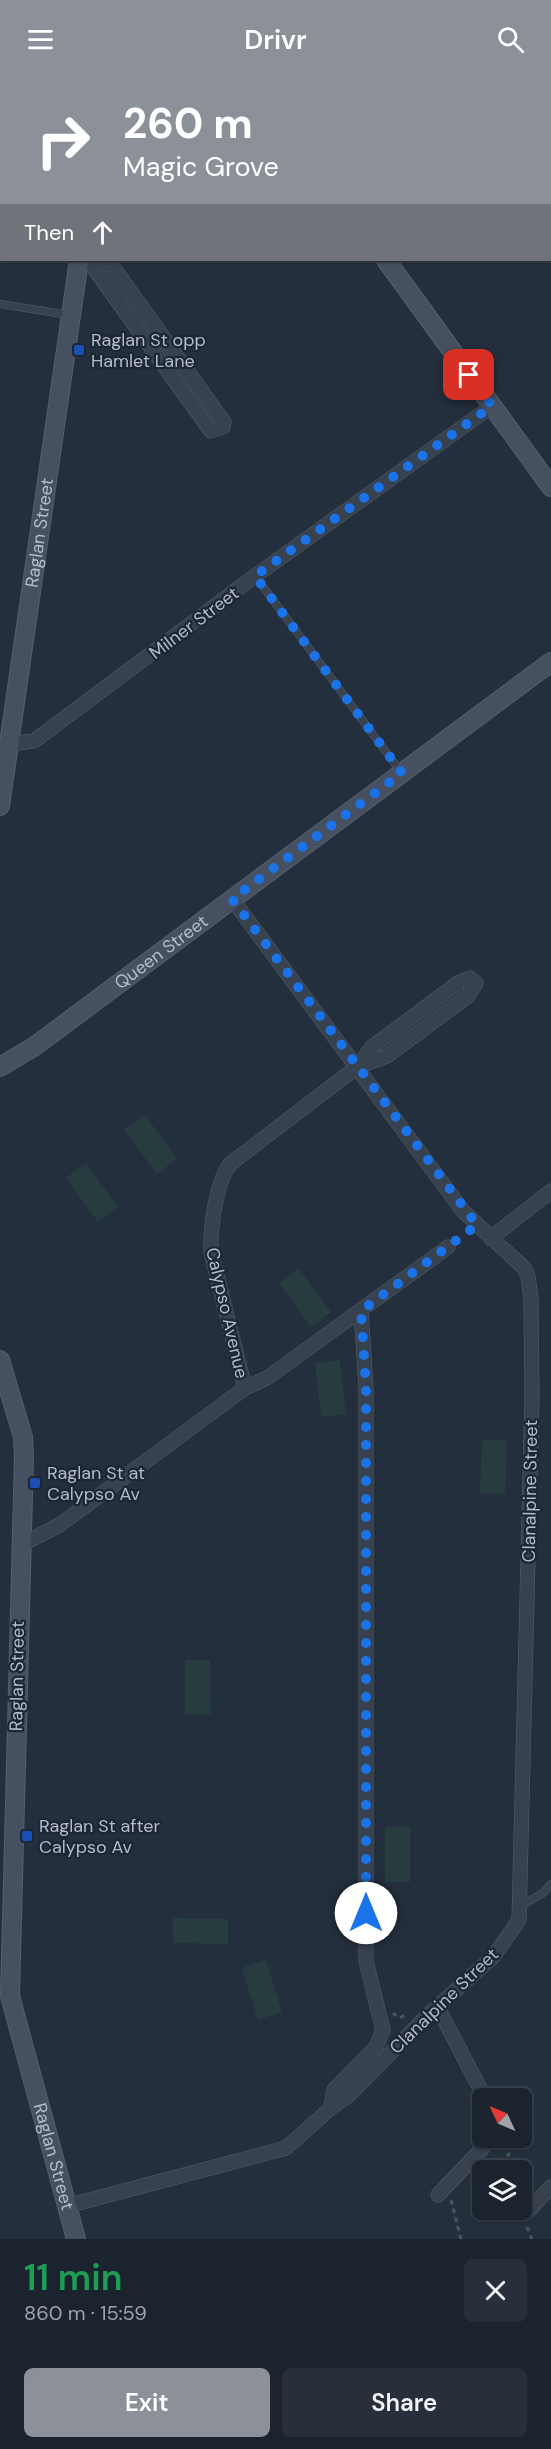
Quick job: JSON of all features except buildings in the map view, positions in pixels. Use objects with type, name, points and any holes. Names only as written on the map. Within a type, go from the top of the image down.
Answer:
[{"type":"street","name":"Raglan Street","points":[[0,806],[79,261]]},
{"type":"street","points":[[89,261],[211,432],[223,427],[224,422],[109,261]]},
{"type":"street","points":[[387,261],[551,487]]},
{"type":"street","points":[[163,364],[176,355]]},
{"type":"street","name":"Milner Street","points":[[9,744],[34,741],[255,576],[492,406]]},
{"type":"street","name":"Queen Street","points":[[0,1067],[26,1052],[551,662]]},
{"type":"street","name":"Clanalpine Street","points":[[67,2206],[286,2148],[349,2095],[493,1957],[519,1920],[531,1300],[524,1268],[464,1211],[232,899]]},
{"type":"street","name":"Calypso Avenue","points":[[21,1545],[61,1524],[244,1388],[211,1252],[212,1231],[222,1178],[236,1158],[357,1066],[372,1047],[458,983],[470,978],[476,983],[468,996],[387,1056],[357,1066]]},
{"type":"street","points":[[491,1238],[551,1191]]},
{"type":"street","points":[[244,1388],[267,1378],[448,1247]]},
{"type":"street","name":"Clanalpine Street","points":[[331,2108],[334,2090],[376,2047],[383,2030],[366,1961],[366,1388],[361,1311]]},
{"type":"street","name":"Raglan Street","points":[[0,1360],[22,1437],[24,1456],[10,1996],[76,2239]]},
{"type":"street","points":[[438,2008],[480,2088]]},
{"type":"street","points":[[443,2191],[483,2148]]},
{"type":"street","points":[[532,2207],[551,2187]]},
{"type":"lane","points":[[0,304],[72,315]]},
{"type":"lane","points":[[255,576],[402,773]]},
{"type":"lane","points":[[520,1906],[543,1893],[551,1884]]},
{"type":"path","points":[[502,2160],[516,2148]]},
{"type":"path","points":[[443,2191],[461,2239]]},
{"type":"green space","points":[[145,1115],[177,1159],[157,1174],[124,1130]]},
{"type":"green space","points":[[86,1163],[118,1207],[98,1222],[66,1178]]},
{"type":"green space","points":[[299,1269],[331,1312],[311,1327],[279,1283]]},
{"type":"green space","points":[[340,1360],[346,1414],[321,1417],[315,1363]]},
{"type":"green space","points":[[482,1440],[507,1440],[505,1494],[480,1493]]},
{"type":"green space","points":[[185,1660],[210,1660],[211,1714],[185,1715]]},
{"type":"green space","points":[[385,1827],[410,1827],[410,1882],[385,1882]]},
{"type":"green space","points":[[173,1918],[228,1919],[228,1944],[173,1943]]},
{"type":"green space","points":[[266,1960],[282,2012],[258,2020],[242,1968]]},
{"type":"place","name":"Raglan St opp Hamlet Lane","points":[[79,350]]},
{"type":"place","name":"Raglan St at Calypso Av","points":[[35,1483]]},
{"type":"place","name":"Raglan St after Calypso Av","points":[[27,1836]]},
{"type":"route","points":[[366,1913],[366,1388],[361,1311],[477,1225],[464,1211],[232,899],[402,773],[255,576],[492,406],[469,375]]}]
